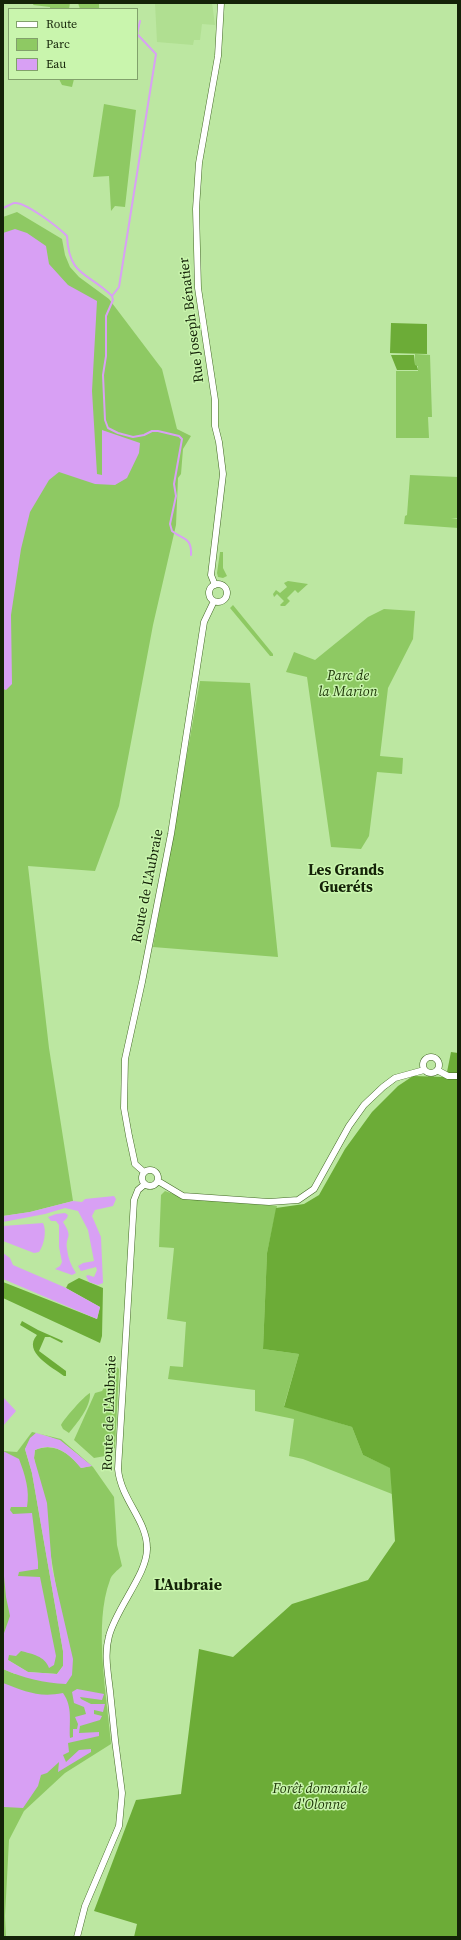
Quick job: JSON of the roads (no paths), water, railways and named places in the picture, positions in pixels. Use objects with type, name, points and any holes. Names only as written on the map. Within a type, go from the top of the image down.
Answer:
[{"type":"street","name":"Rue Joseph Bénatier","points":[[215,585],[211,575],[223,474],[220,442],[215,426],[215,400],[198,288],[196,209],[199,163],[218,56],[221,3]]},
{"type":"street","points":[[215,585],[223,586],[226,589],[227,594],[223,601],[214,601],[210,594],[211,589],[215,585]]},
{"type":"street","name":"Route de L'Aubraie","points":[[144,1172],[135,1164],[124,1108],[124,1059],[142,982],[170,834],[204,622],[214,601]]},
{"type":"street","points":[[424,1070],[424,1061],[431,1057],[438,1062],[437,1070]]},
{"type":"street","points":[[158,1181],[183,1196],[269,1202],[298,1200],[314,1189],[349,1126],[364,1105],[383,1087],[395,1078],[424,1070],[428,1073],[433,1073],[437,1070]]},
{"type":"street","points":[[437,1070],[448,1076],[458,1076]]},
{"type":"street","points":[[154,1170],[157,1174],[158,1181],[152,1186],[145,1184],[142,1178],[144,1172],[154,1170]]},
{"type":"street","name":"Route de L'Aubraie","points":[[77,1937],[85,1906],[119,1826],[122,1811],[122,1793],[114,1735],[107,1661],[108,1638],[117,1614],[142,1571],[147,1555],[145,1536],[140,1522],[124,1494],[120,1483],[118,1469],[134,1200],[138,1190],[145,1184]]},
{"type":"water","points":[[15,229],[27,233],[46,246],[49,264],[68,285],[97,301],[92,391],[97,474],[102,475],[102,430],[140,443],[139,453],[127,478],[115,485],[95,484],[59,472],[49,480],[30,512],[21,549],[11,615],[12,684],[6,690],[3,689],[3,233]]},
{"type":"water","points":[[114,1196],[116,1199],[113,1206],[95,1210],[92,1216],[101,1237],[103,1283],[98,1285],[89,1282],[86,1276],[88,1275],[94,1277],[97,1270],[96,1267],[81,1271],[78,1266],[83,1263],[94,1261],[88,1230],[78,1211],[65,1208],[45,1214],[3,1222],[3,1216],[30,1212],[73,1201],[82,1202],[85,1199]]},
{"type":"water","points":[[65,1213],[68,1215],[63,1222],[69,1234],[67,1252],[71,1265],[76,1273],[72,1275],[55,1269],[60,1266],[62,1262],[59,1247],[59,1225],[56,1221],[51,1221],[48,1217]]},
{"type":"water","points":[[43,1223],[45,1230],[44,1238],[39,1252],[34,1253],[3,1241],[3,1226]]},
{"type":"water","points":[[3,1253],[10,1258],[13,1265],[64,1287],[100,1307],[97,1319],[3,1279]]},
{"type":"water","points":[[3,1397],[16,1411],[3,1426]]},
{"type":"water","points":[[36,1433],[60,1440],[92,1466],[81,1468],[66,1453],[55,1448],[49,1447],[35,1450],[34,1458],[47,1503],[52,1568],[73,1659],[72,1675],[66,1684],[34,1680],[3,1669],[3,1636],[10,1616],[6,1597],[3,1566],[3,1451],[19,1459],[23,1471],[27,1489],[27,1507],[11,1507],[10,1510],[13,1514],[32,1513],[38,1562],[38,1569],[19,1572],[18,1576],[40,1577],[56,1656],[54,1665],[49,1668],[41,1658],[21,1651],[16,1656],[9,1655],[8,1660],[28,1672],[57,1674],[63,1666],[63,1651],[32,1473],[25,1449],[30,1438]]},
{"type":"water","points":[[3,1683],[32,1693],[46,1695],[63,1693],[68,1704],[70,1715],[70,1738],[73,1737],[73,1729],[77,1729],[78,1724],[75,1717],[86,1714],[84,1707],[74,1703],[72,1692],[77,1689],[104,1694],[102,1700],[80,1697],[91,1704],[105,1704],[103,1712],[94,1710],[94,1714],[102,1716],[100,1720],[80,1726],[79,1733],[99,1732],[99,1736],[68,1743],[69,1752],[63,1755],[66,1762],[79,1750],[91,1749],[91,1752],[58,1772],[59,1762],[47,1773],[41,1775],[38,1786],[23,1808],[4,1807]]},
{"type":"waterway","points":[[138,30],[140,21]]},
{"type":"waterway","points":[[112,296],[119,287],[156,54],[138,35]]},
{"type":"waterway","points":[[3,208],[14,203],[26,206],[57,227],[67,236],[69,249],[76,267],[112,296],[113,300],[106,316],[106,356],[103,375],[105,420],[108,428],[118,433],[133,437],[144,435],[152,431],[158,431],[179,436],[182,439],[174,484],[176,496],[170,524],[172,531],[188,542],[191,549],[191,555]]},
{"type":"district","name":"Les Grands Gueréts","points":[[346,880]]},
{"type":"district","name":"L'Aubraie","points":[[188,1586]]},
{"type":"park label","name":"Parc de la Marion","points":[[348,684]]},
{"type":"park label","name":"Forêt domaniale d'Olonne","points":[[320,1798]]}]
